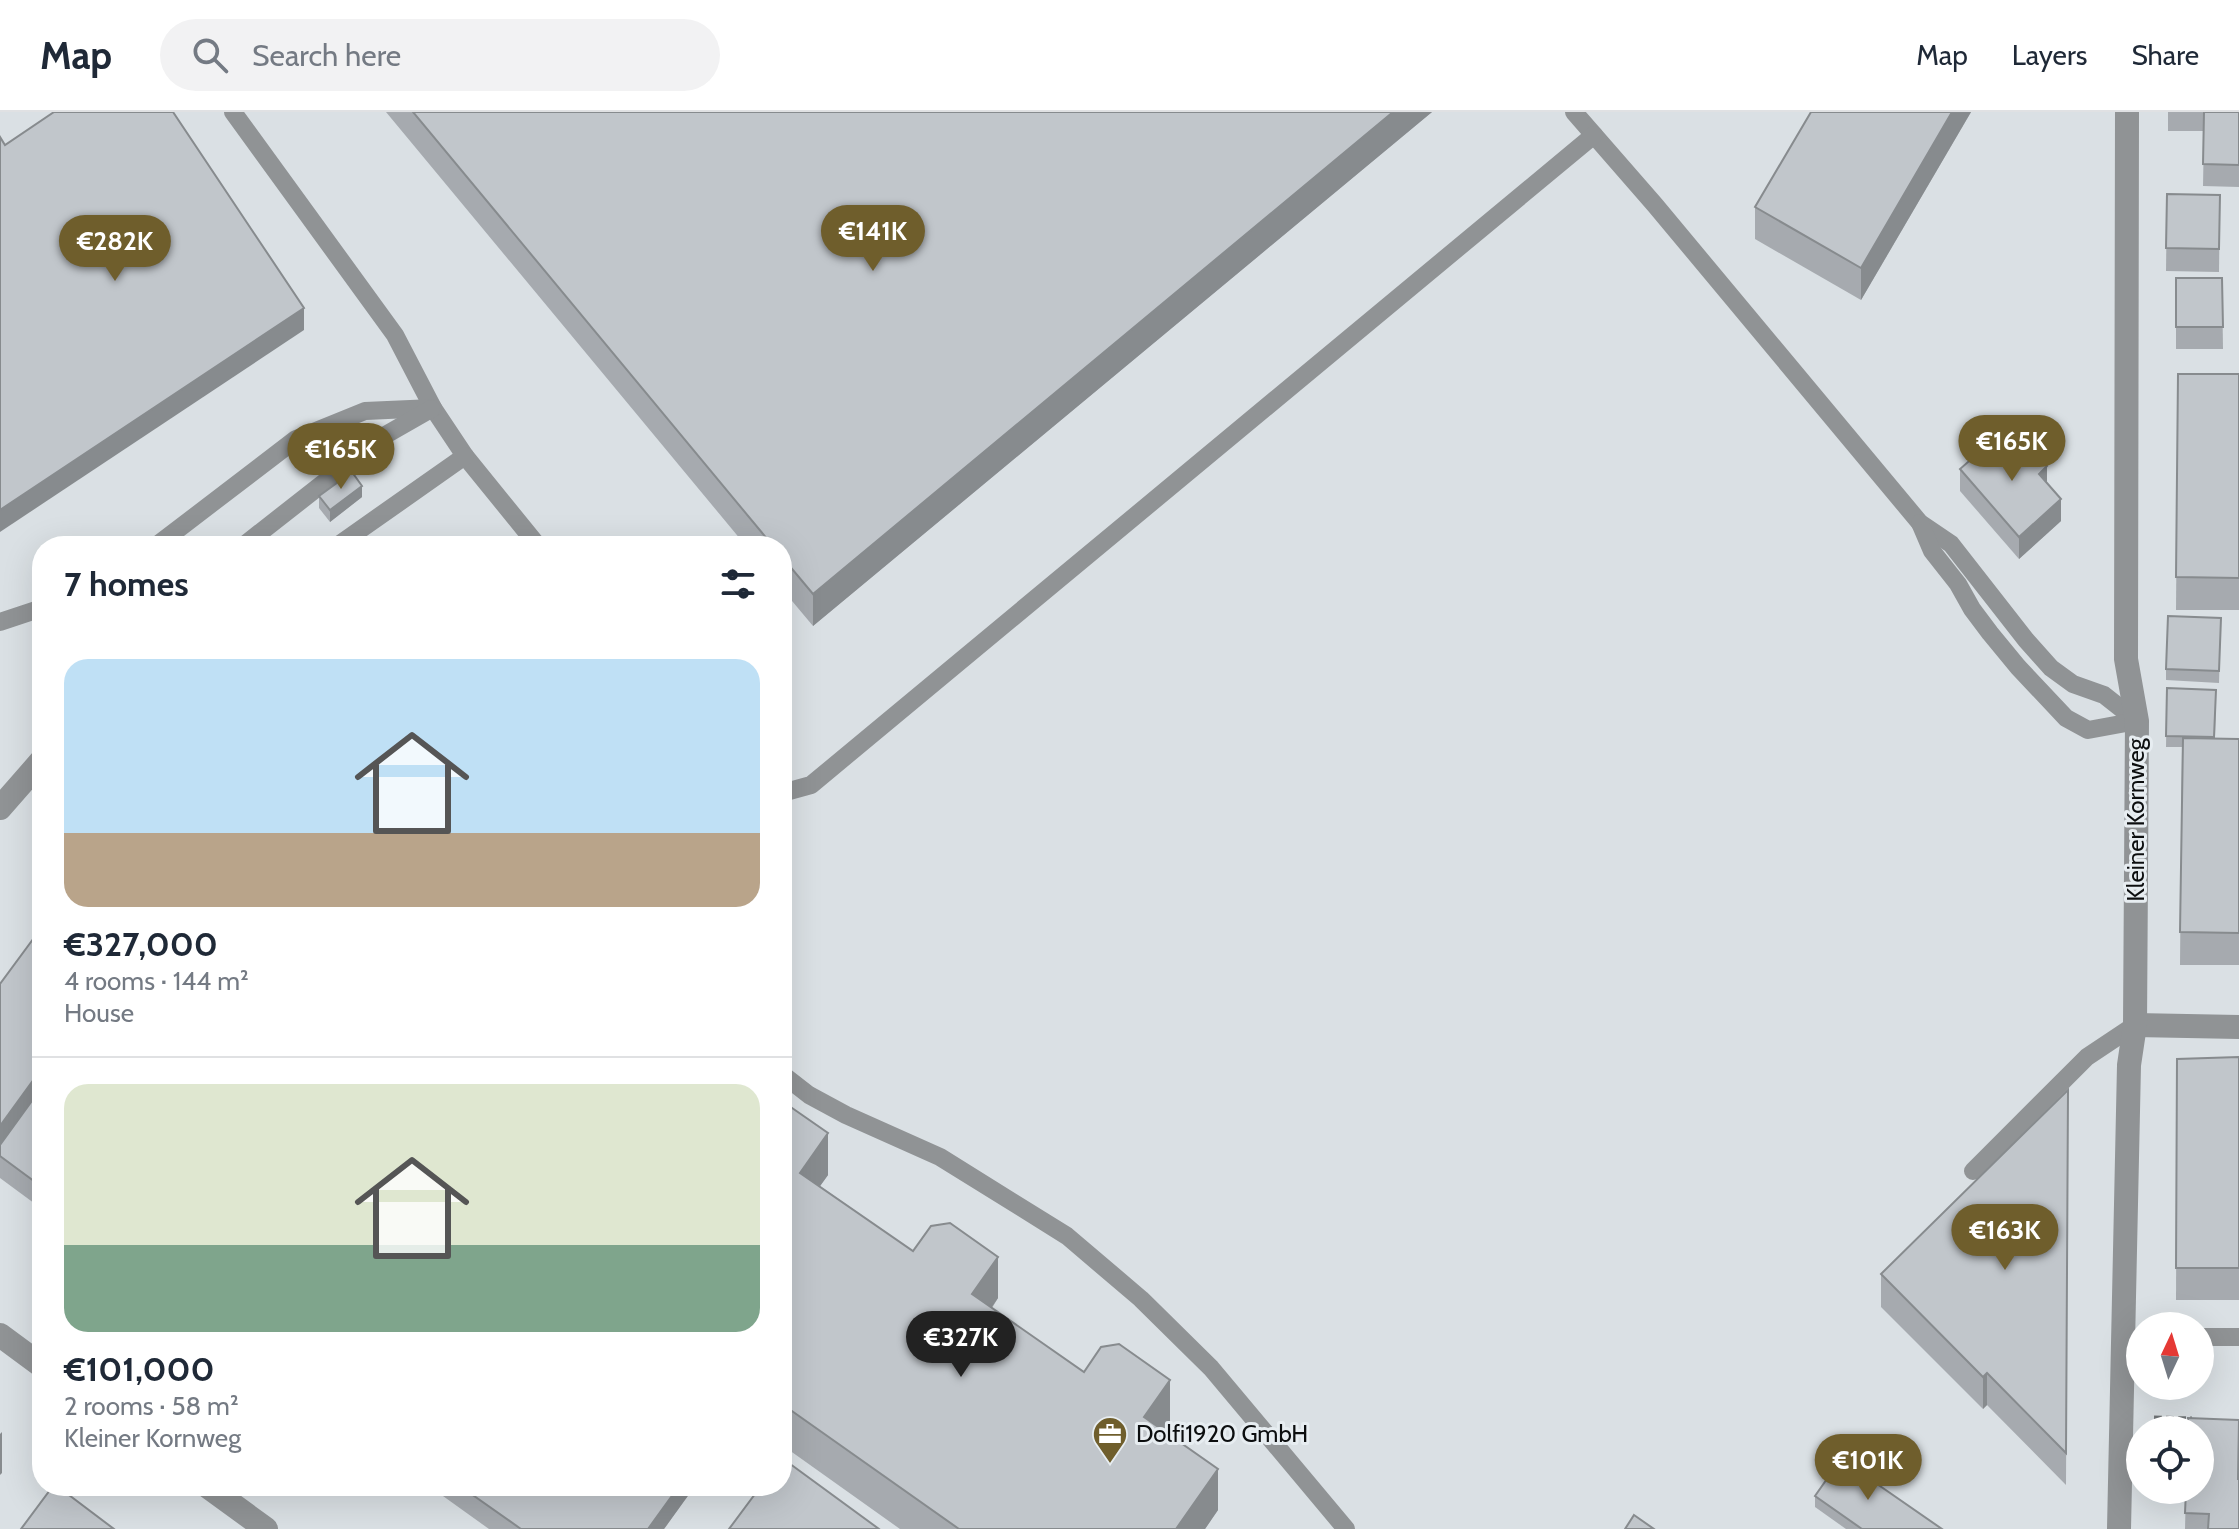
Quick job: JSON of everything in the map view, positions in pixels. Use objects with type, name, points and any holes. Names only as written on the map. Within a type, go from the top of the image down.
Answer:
[{"type":"street","name":"Kleiner Kornweg","points":[[2127,112],[2126,659],[2137,721],[2135,1025],[2129,1065],[2132,1312]]},
{"type":"street","points":[[0,808],[32,771]]},
{"type":"street","points":[[2135,1025],[2239,1027]]},
{"type":"street","points":[[0,1335],[32,1359]]},
{"type":"street","name":"Kleiner Kornweg","points":[[2119,1529],[2121,1417],[2126,1381]]},
{"type":"street","points":[[221,1496],[266,1529]]},
{"type":"lane","points":[[233,112],[395,335],[433,408],[465,456],[530,536]]},
{"type":"lane","points":[[1574,112],[1920,523],[1951,544],[2051,668],[2073,684],[2104,695],[2137,721]]},
{"type":"lane","points":[[792,790],[811,785],[1594,135]]},
{"type":"lane","points":[[169,536],[296,439],[365,411],[433,408]]},
{"type":"lane","points":[[255,536],[382,437],[433,408]]},
{"type":"lane","points":[[351,536],[465,456]]},
{"type":"lane","points":[[1920,523],[1932,551],[1958,584],[1972,609],[2018,667],[2066,718],[2088,730],[2137,721]]},
{"type":"lane","points":[[0,622],[32,611]]},
{"type":"lane","points":[[1973,1171],[2087,1057],[2135,1025]]},
{"type":"lane","points":[[792,1082],[846,1115],[940,1157],[1067,1236],[1141,1299],[1211,1368],[1346,1529]]},
{"type":"lane","points":[[2214,1337],[2239,1337]]},
{"type":"path","points":[[2121,1417],[2126,1417]]},
{"type":"building","points":[[54,112],[173,112],[304,308],[0,510],[0,137],[5,145]]},
{"type":"building","points":[[413,112],[1393,112],[813,594],[792,569],[792,536],[765,536]]},
{"type":"building","points":[[1811,112],[1952,112],[1861,268],[1755,207]]},
{"type":"building","points":[[2204,112],[2239,112],[2239,165],[2203,164]]},
{"type":"building","points":[[2167,194],[2220,195],[2219,249],[2166,248]]},
{"type":"building","points":[[2176,278],[2222,278],[2223,327],[2176,327]]},
{"type":"building","points":[[2178,374],[2239,374],[2239,578],[2176,577]]},
{"type":"building","points":[[2001,433],[2020,455],[2030,446],[2047,466],[2039,474],[2061,499],[2019,537],[1960,469]]},
{"type":"building","points":[[352,472],[362,486],[330,510],[319,496]]},
{"type":"building","points":[[2168,616],[2221,618],[2219,671],[2166,669]]},
{"type":"building","points":[[2167,688],[2216,690],[2214,737],[2166,736]]},
{"type":"building","points":[[2183,738],[2239,739],[2239,933],[2180,932]]},
{"type":"building","points":[[32,941],[32,1082],[0,1126],[0,984]]},
{"type":"building","points":[[2239,1057],[2239,1268],[2176,1268],[2177,1059]]},
{"type":"building","points":[[2068,1090],[2066,1453],[1987,1373],[1983,1377],[1881,1274]]},
{"type":"building","points":[[32,1101],[32,1180],[0,1156],[0,1145]]},
{"type":"building","points":[[792,1108],[828,1133],[800,1173],[913,1251],[931,1226],[950,1223],[998,1257],[972,1294],[1084,1372],[1101,1347],[1119,1344],[1170,1380],[1144,1417],[1218,1469],[1176,1529],[959,1529],[792,1411]]},
{"type":"building","points":[[2214,1419],[2239,1420],[2239,1529],[2208,1529],[2209,1514],[2185,1513],[2185,1504],[2214,1504]]},
{"type":"building","points":[[1841,1459],[1942,1529],[1862,1529],[1815,1496]]},
{"type":"building","points":[[792,1465],[879,1529],[729,1529],[754,1496],[792,1496]]},
{"type":"building","points":[[46,1496],[70,1496],[114,1529],[21,1529]]},
{"type":"building","points":[[474,1496],[672,1496],[648,1529],[521,1529]]},
{"type":"building","points":[[1634,1515],[1654,1529],[1625,1529]]},
{"type":"place","name":"Dolfi1920 GmbH","points":[[1110,1465]]}]
